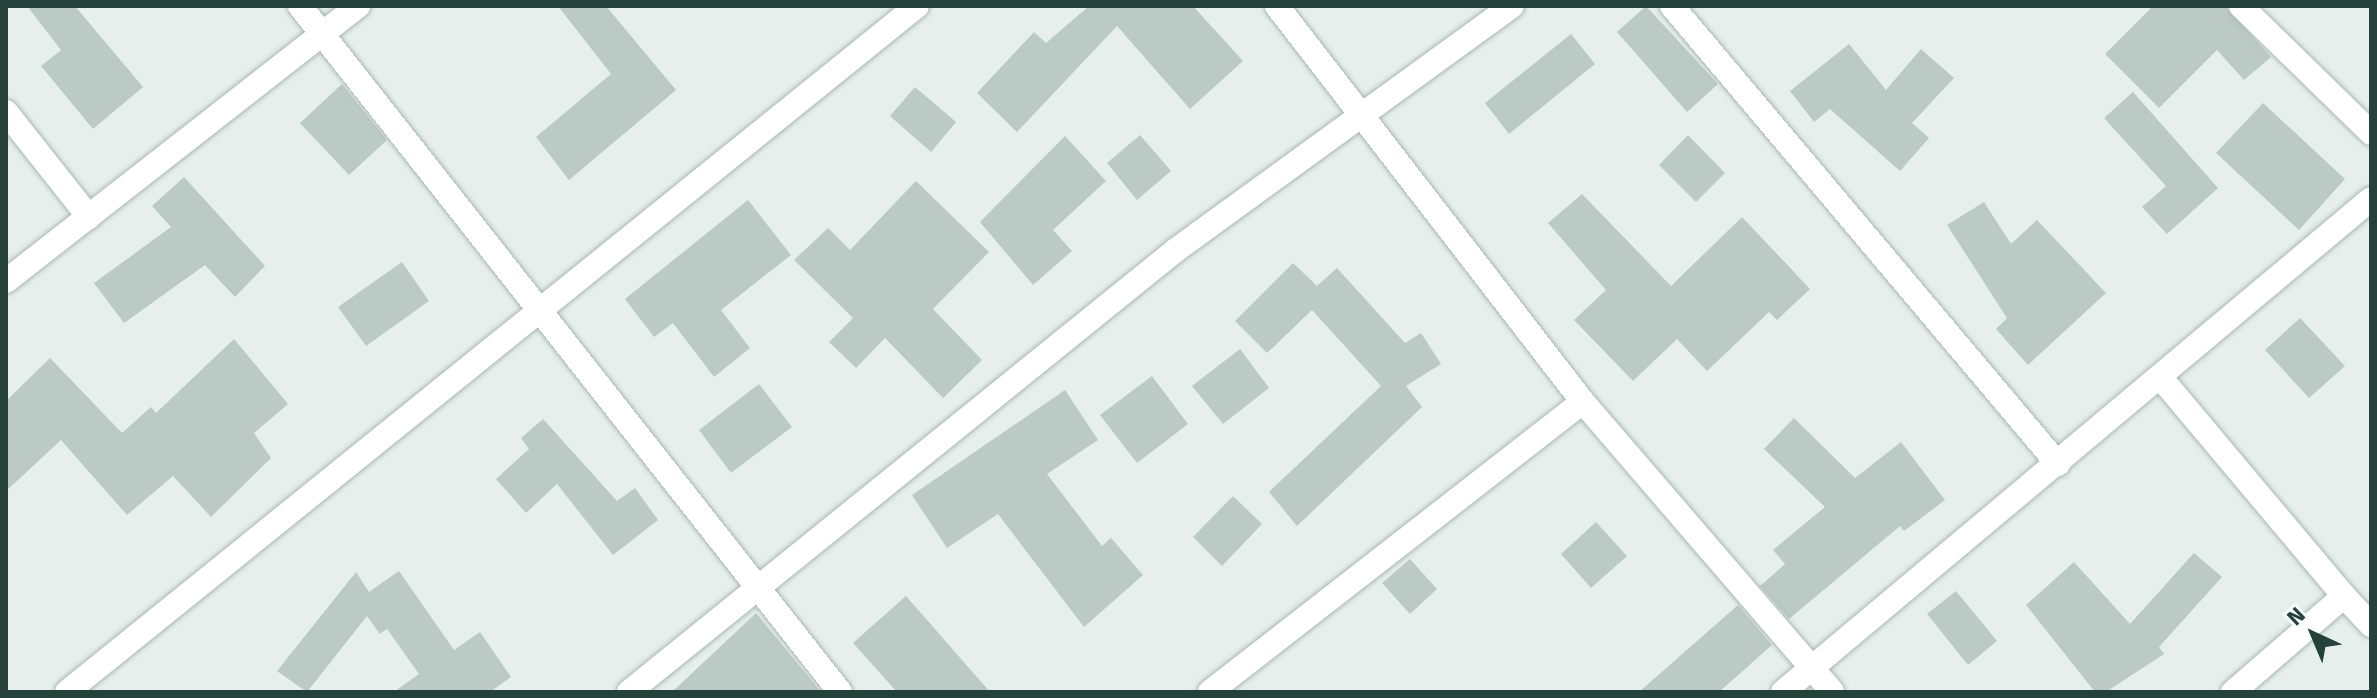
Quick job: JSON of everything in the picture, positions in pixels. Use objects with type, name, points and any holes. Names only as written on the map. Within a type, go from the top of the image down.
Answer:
[{"type":"street","points":[[300,6],[537,313],[840,692]]},
{"type":"street","points":[[6,281],[358,6]]},
{"type":"street","points":[[67,692],[917,6]]},
{"type":"street","points":[[1277,6],[1583,402],[1832,692]]},
{"type":"street","points":[[629,692],[1176,250],[1358,114],[1410,85],[1512,6]]},
{"type":"street","points":[[1672,6],[2058,464]]},
{"type":"street","points":[[2241,6],[2371,133]]},
{"type":"street","points":[[6,112],[89,217]]},
{"type":"street","points":[[1783,692],[2371,199]]},
{"type":"street","points":[[2161,378],[2371,625]]},
{"type":"street","points":[[1210,692],[1583,402]]},
{"type":"street","points":[[2233,692],[2344,596]]},
{"type":"building","points":[[27,6],[75,6],[143,87],[93,129],[41,66],[61,50]]},
{"type":"building","points":[[558,6],[606,6],[676,90],[569,180],[536,137],[611,74]]},
{"type":"building","points":[[1089,6],[1193,6],[1243,61],[1190,109],[1117,26],[1017,132],[977,93],[1034,32],[1046,43]]},
{"type":"building","points":[[1646,6],[1718,84],[1687,112],[1617,32]]},
{"type":"building","points":[[2153,6],[2225,6],[2271,57],[2244,80],[2217,50],[2159,108],[2105,54]]},
{"type":"building","points":[[1571,34],[1595,64],[1509,134],[1485,103]]},
{"type":"building","points":[[1849,44],[1886,90],[1921,49],[1954,78],[1912,123],[1929,138],[1900,171],[1830,109],[1814,122],[1790,91]]},
{"type":"building","points":[[342,84],[387,140],[349,175],[300,123]]},
{"type":"building","points":[[915,87],[956,122],[931,152],[890,116]]},
{"type":"building","points":[[2133,92],[2218,188],[2167,234],[2142,207],[2166,186],[2104,118]]},
{"type":"building","points":[[2263,103],[2345,179],[2299,230],[2216,153]]},
{"type":"building","points":[[1140,135],[1171,171],[1137,200],[1107,163]]},
{"type":"building","points":[[1688,135],[1725,173],[1696,202],[1659,165]]},
{"type":"building","points":[[1065,136],[1106,181],[1053,230],[1072,251],[1033,285],[980,222]]},
{"type":"building","points":[[184,177],[265,266],[235,297],[205,265],[124,323],[94,283],[171,227],[152,206]]},
{"type":"building","points":[[916,181],[989,252],[933,309],[982,360],[943,398],[885,338],[856,368],[829,342],[853,318],[794,260],[828,228],[850,250]]},
{"type":"building","points":[[1582,194],[1671,286],[1742,217],[1810,289],[1777,320],[1769,312],[1707,371],[1677,339],[1633,381],[1574,320],[1606,290],[1548,223]]},
{"type":"building","points":[[748,200],[791,255],[721,310],[750,348],[714,377],[673,323],[654,337],[625,299]]},
{"type":"building","points":[[1984,202],[2011,244],[2037,220],[2106,293],[2028,365],[1996,329],[2007,318],[1947,225]]},
{"type":"building","points":[[402,262],[429,301],[366,346],[338,307]]},
{"type":"building","points":[[1293,263],[1317,286],[1337,268],[1405,343],[1421,333],[1441,364],[1406,386],[1422,407],[1297,526],[1269,492],[1381,386],[1312,310],[1267,353],[1235,321]]},
{"type":"building","points":[[2300,318],[2345,366],[2309,398],[2265,350]]},
{"type":"building","points":[[234,339],[288,404],[254,433],[271,458],[211,517],[173,476],[127,515],[61,440],[6,491],[6,401],[50,358],[122,433],[151,407],[156,413]]},
{"type":"building","points":[[1240,349],[1269,388],[1223,424],[1192,386]]},
{"type":"building","points":[[1152,376],[1188,424],[1137,463],[1100,415]]},
{"type":"building","points":[[759,384],[792,427],[731,473],[699,430]]},
{"type":"building","points":[[1065,390],[1098,440],[1047,474],[1102,546],[1111,538],[1143,575],[1084,627],[998,514],[947,548],[912,495]]},
{"type":"building","points":[[1794,418],[1855,478],[1901,442],[1945,500],[1904,531],[1900,526],[1789,619],[1760,586],[1785,564],[1773,550],[1825,507],[1764,449]]},
{"type":"building","points":[[543,419],[617,501],[635,488],[658,520],[613,555],[557,484],[526,513],[496,479],[529,449],[521,438]]},
{"type":"building","points":[[1233,496],[1262,524],[1222,566],[1193,537]]},
{"type":"building","points":[[1596,522],[1627,556],[1591,588],[1561,554]]},
{"type":"building","points":[[2194,553],[2222,577],[2159,647],[2164,654],[2106,692],[2095,692],[2026,605],[2074,562],[2130,624]]},
{"type":"building","points":[[1410,559],[1437,589],[1410,614],[1382,583]]},
{"type":"building","points":[[399,571],[454,650],[480,632],[511,677],[490,692],[394,692],[419,674],[387,629],[380,634],[367,616],[307,692],[277,671],[356,572],[369,592]]},
{"type":"building","points":[[1956,591],[1997,641],[1968,665],[1927,614]]},
{"type":"building","points":[[906,596],[990,692],[897,692],[853,643]]},
{"type":"building","points":[[1738,605],[1772,645],[1719,692],[1639,692]]},
{"type":"building","points":[[756,613],[821,692],[672,692]]}]
